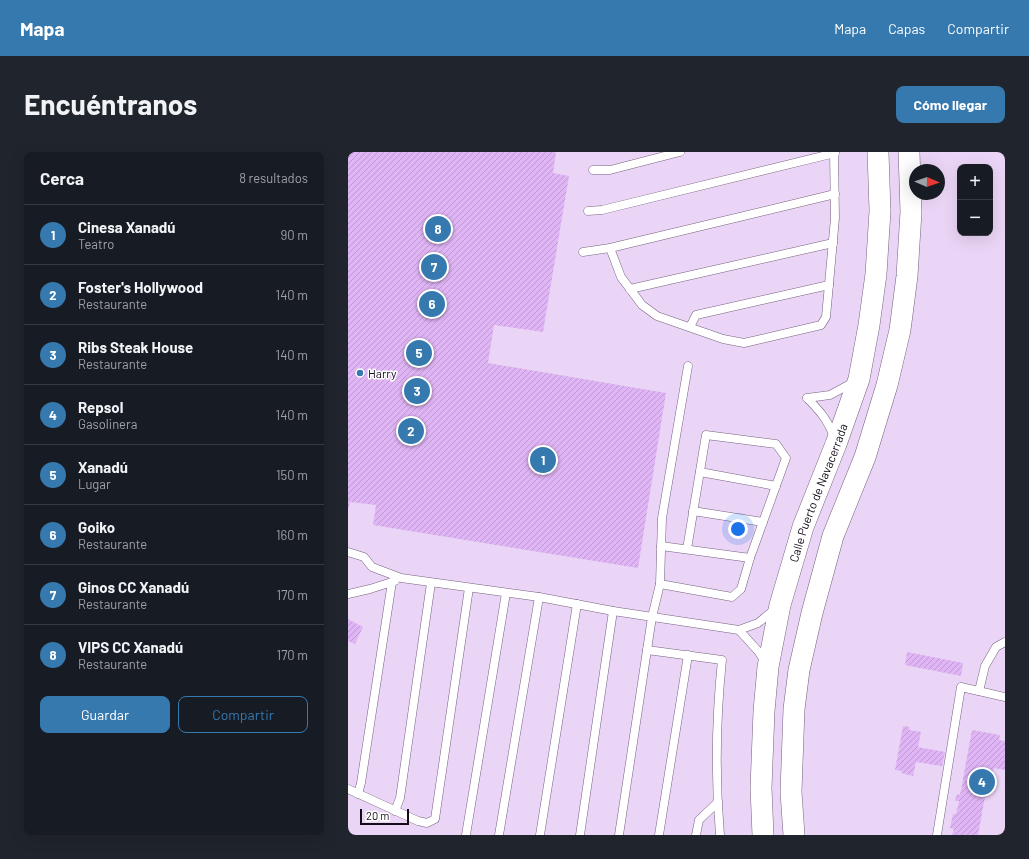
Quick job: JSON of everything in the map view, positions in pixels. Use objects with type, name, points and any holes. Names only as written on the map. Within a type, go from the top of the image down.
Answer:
[{"type":"street","name":"Calle Puerto de Navacerrada","points":[[763,835],[761,788],[764,711],[768,667],[780,605],[803,527],[836,444],[859,379],[870,326],[876,274],[880,212],[878,152]]},
{"type":"street","points":[[794,835],[791,792],[794,709],[799,670],[812,613],[833,536],[867,450],[887,385],[900,330],[907,276],[911,212],[909,152]]},
{"type":"lane","points":[[593,170],[610,170],[680,152]]},
{"type":"lane","points":[[588,211],[602,210],[834,153],[836,218],[826,317],[821,325],[744,343],[723,339],[657,316],[642,305],[630,289],[622,277],[610,248]]},
{"type":"lane","points":[[583,252],[610,248],[835,194]]},
{"type":"lane","points":[[630,289],[833,243]]},
{"type":"lane","points":[[690,327],[696,315],[829,285]]},
{"type":"lane","points":[[619,835],[652,617],[660,584],[662,518],[688,366]]},
{"type":"lane","points":[[836,444],[831,429],[821,412],[807,398],[830,395],[859,379]]},
{"type":"lane","points":[[660,584],[732,597],[741,589],[750,558],[786,458],[776,444],[706,435],[687,549]]},
{"type":"lane","points":[[700,472],[776,486]]},
{"type":"lane","points":[[693,511],[763,522]]},
{"type":"lane","points":[[661,546],[750,558]]},
{"type":"lane","points":[[348,552],[352,552],[364,558],[372,567],[401,578],[538,597],[613,611],[739,630],[758,623],[780,605]]},
{"type":"lane","points":[[348,594],[370,589],[401,578]]},
{"type":"lane","points":[[358,794],[361,783],[392,582]]},
{"type":"lane","points":[[395,811],[400,798],[431,582]]},
{"type":"lane","points":[[348,789],[418,821],[427,823],[435,819],[469,588]]},
{"type":"lane","points":[[466,835],[506,593]]},
{"type":"lane","points":[[498,835],[538,597]]},
{"type":"lane","points":[[540,835],[577,604]]},
{"type":"lane","points":[[580,835],[613,611]]},
{"type":"lane","points":[[739,630],[758,651],[768,667]]},
{"type":"lane","points":[[979,691],[985,666],[996,647],[1005,642]]},
{"type":"lane","points":[[647,650],[722,660],[718,697],[716,768],[720,835]]},
{"type":"lane","points":[[659,835],[688,655]]},
{"type":"lane","points":[[937,835],[962,687],[1005,696]]},
{"type":"lane","points":[[696,835],[699,820],[718,802]]},
{"type":"building","points":[[348,152],[556,152],[553,173],[569,176],[543,332],[494,325],[488,363],[666,393],[638,568],[373,525],[376,505],[350,502],[348,510]]},
{"type":"building","points":[[348,619],[363,627],[355,644],[349,641],[348,643]]},
{"type":"building","points":[[907,652],[963,663],[961,676],[905,665]]},
{"type":"building","points":[[903,726],[910,727],[909,730],[921,732],[918,747],[945,752],[942,766],[916,762],[913,776],[901,773],[902,771],[895,770]]},
{"type":"building","points":[[972,730],[1000,735],[999,740],[1005,741],[1005,770],[994,768],[991,781],[988,780],[978,835],[952,835],[954,829],[950,828],[953,814],[956,814],[959,801],[955,801],[957,794],[960,795]]},
{"type":"place","name":"VIPS CC Xanadú","points":[[438,229]]},
{"type":"place","name":"Ginos CC Xanadú","points":[[434,267]]},
{"type":"place","name":"Goiko","points":[[432,304]]},
{"type":"place","name":"Xanadú","points":[[419,353]]},
{"type":"place","name":"Harry","points":[[360,373]]},
{"type":"place","name":"Ribs Steak House","points":[[417,391]]},
{"type":"place","name":"Foster's Hollywood","points":[[411,431]]},
{"type":"place","name":"Cinesa Xanadú","points":[[543,460]]},
{"type":"place","name":"Repsol","points":[[982,782]]}]
